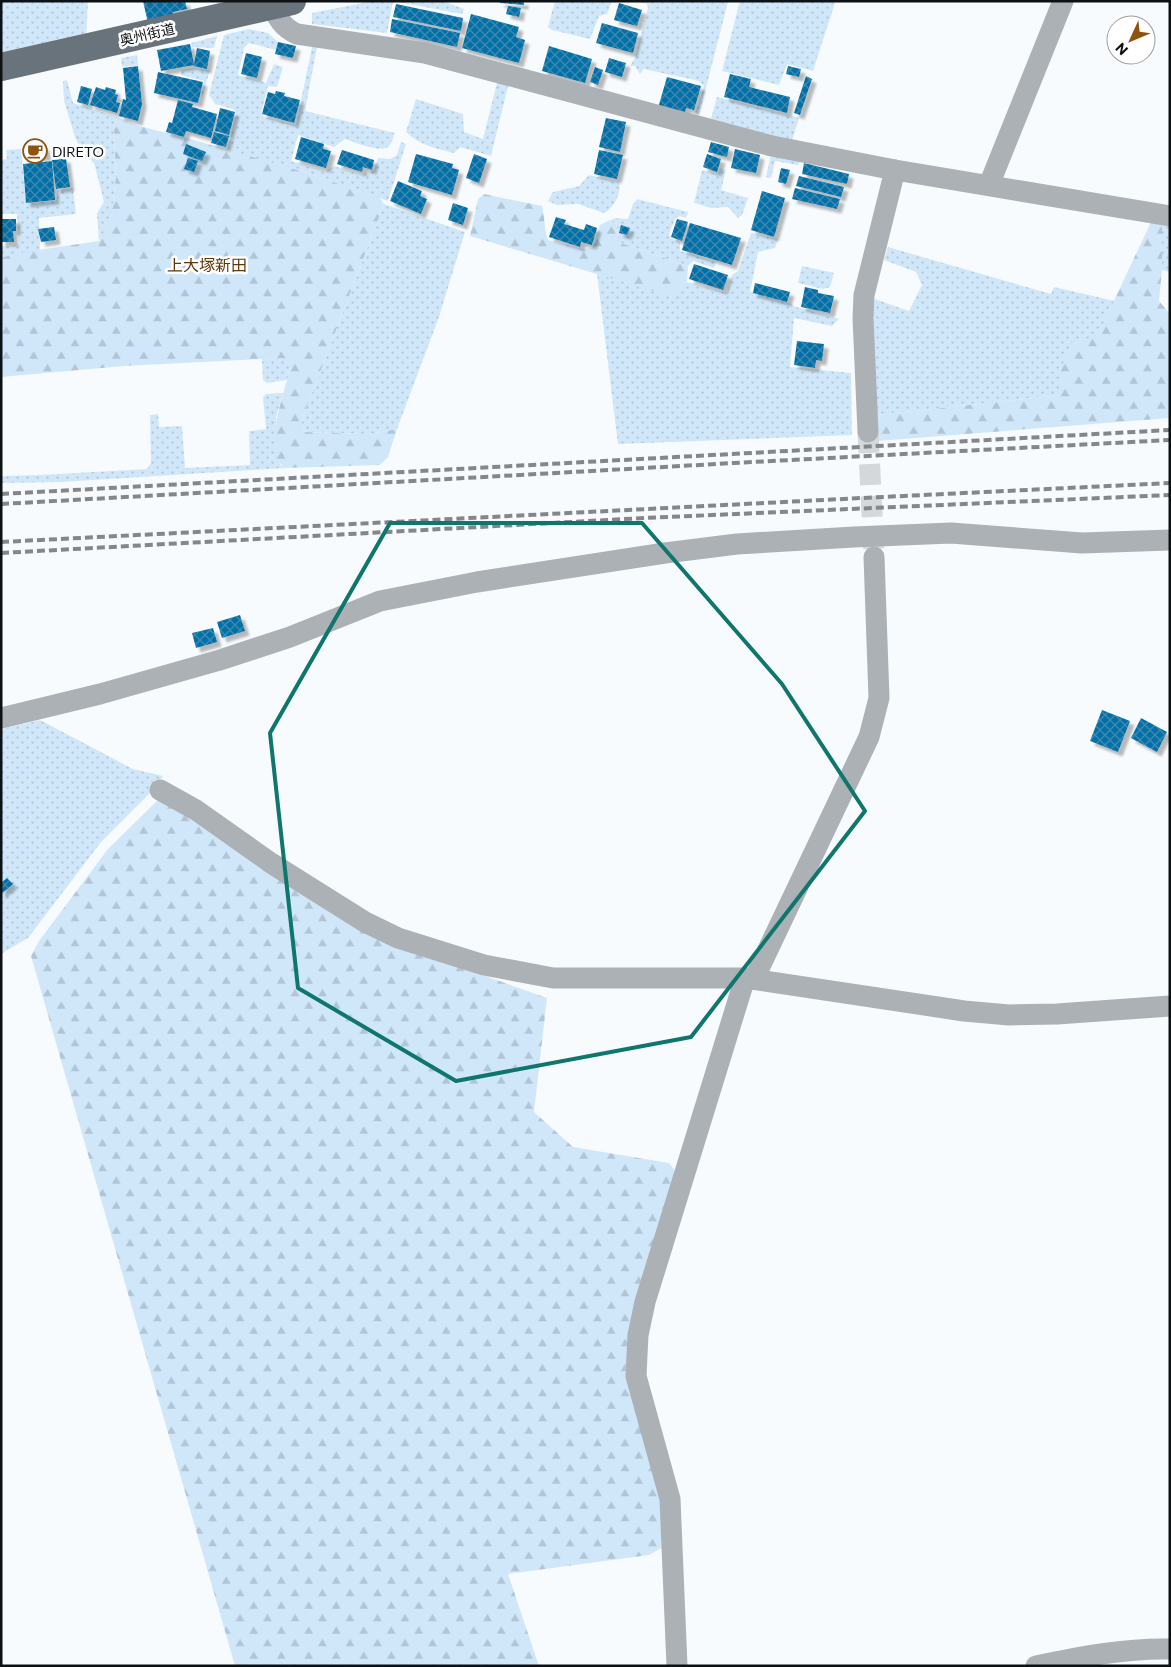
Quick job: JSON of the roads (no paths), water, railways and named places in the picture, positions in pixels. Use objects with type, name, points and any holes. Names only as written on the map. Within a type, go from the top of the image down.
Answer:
[{"type":"main road","name":"奥州街道","points":[[1,67],[279,2]]},
{"type":"street","points":[[989,185],[1063,1]]},
{"type":"street","points":[[279,2],[281,23],[287,30],[297,34],[425,53],[772,146],[895,170],[1170,216]]},
{"type":"street","points":[[868,432],[863,318],[864,295],[895,170]]},
{"type":"street","points":[[1,718],[100,694],[220,660],[290,637],[380,601],[477,582],[656,554],[736,544],[951,533],[1082,543],[1170,540]]},
{"type":"street","points":[[677,1666],[670,1499],[636,1376],[638,1335],[645,1302],[750,979],[870,737],[879,698],[874,557]]},
{"type":"street","points":[[160,790],[196,810],[271,863],[365,922],[407,940],[484,965],[554,978],[750,979],[964,1011],[1009,1015],[1170,1006]]},
{"type":"street","points":[[1036,1666],[1114,1653],[1170,1649]]},
{"type":"tunnel","points":[[868,432],[874,554]]},
{"type":"railway","points":[[1,494],[1170,430]]},
{"type":"railway","points":[[1,504],[1170,440]]},
{"type":"railway","points":[[1,542],[1170,483]]},
{"type":"railway","points":[[1,553],[644,518],[1170,495]]},
{"type":"place","name":"DIRETO","points":[[35,151]]},
{"type":"district","name":"上大塚新田","points":[[207,264]]}]
